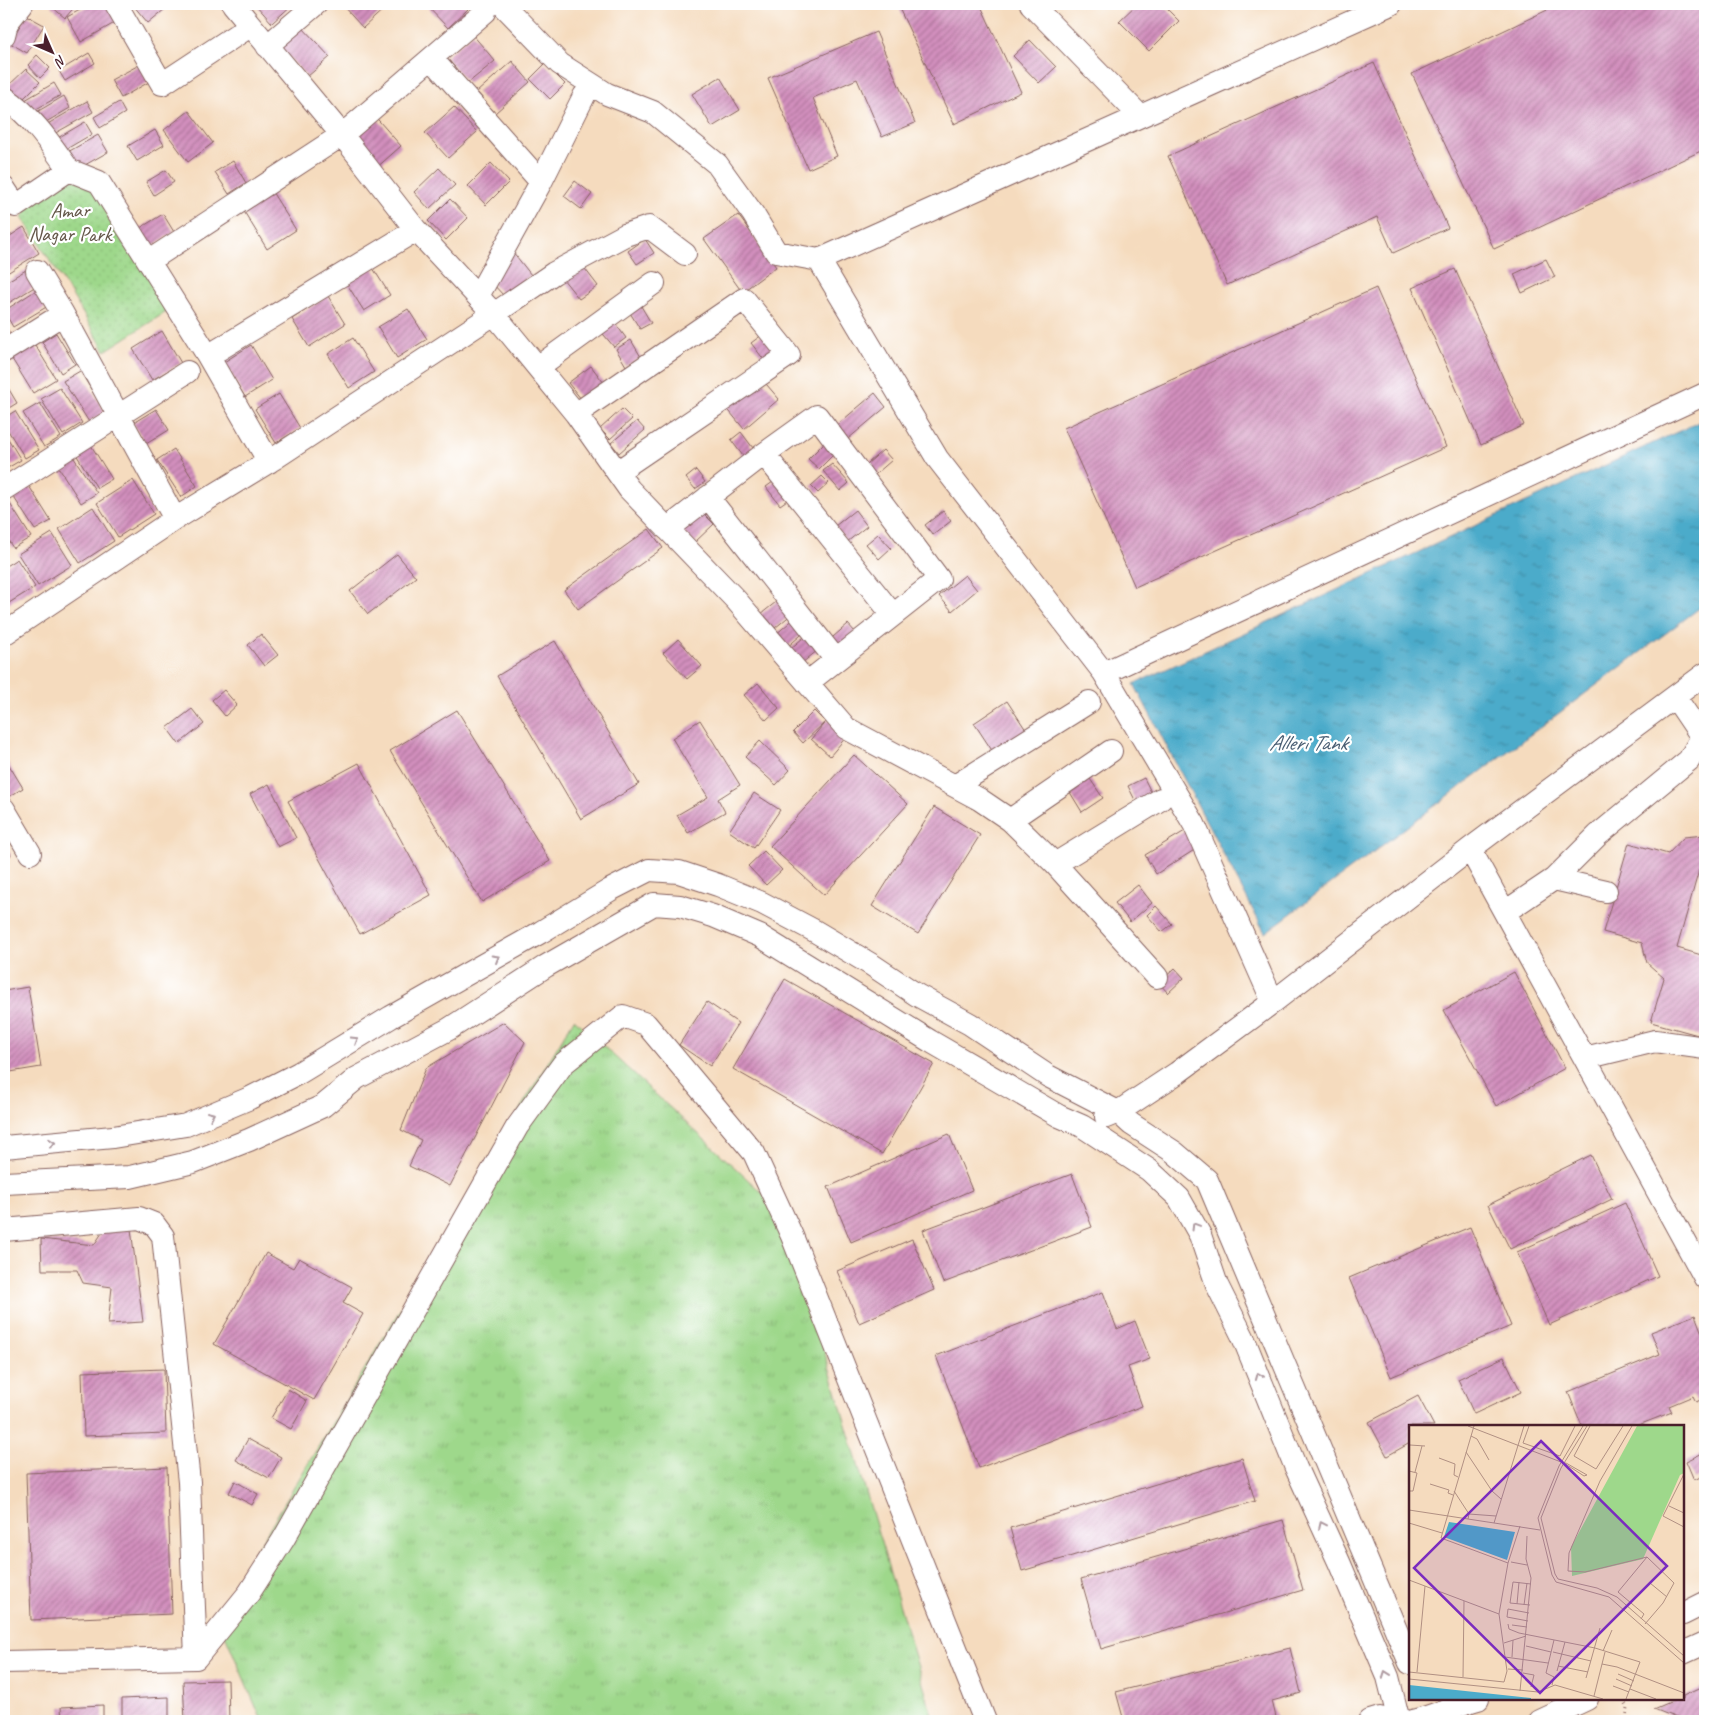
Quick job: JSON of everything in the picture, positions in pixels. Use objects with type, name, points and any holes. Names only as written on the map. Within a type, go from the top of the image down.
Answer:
[{"type":"street","points":[[4,35],[8,23],[22,4]]},
{"type":"street","points":[[116,4],[162,84],[250,26]]},
{"type":"street","points":[[233,4],[342,135],[416,230],[478,296],[538,367],[576,414],[629,489],[736,600],[846,728],[979,799],[1010,820],[1054,864],[1157,977]]},
{"type":"street","points":[[267,46],[316,4]]},
{"type":"street","points":[[1031,4],[1140,116]]},
{"type":"street","points":[[148,261],[342,135],[494,8],[560,64],[608,94],[654,112],[717,164],[753,214],[776,252],[819,260],[1391,4]]},
{"type":"street","points":[[432,59],[541,182]]},
{"type":"street","points":[[478,296],[541,182],[584,96]]},
{"type":"street","points":[[4,97],[26,113],[70,170],[99,182],[208,356],[269,462]]},
{"type":"street","points":[[4,188],[16,206],[70,170]]},
{"type":"street","points":[[4,634],[175,519],[269,462],[554,273],[624,235],[650,227],[685,254]]},
{"type":"street","points":[[208,356],[416,230]]},
{"type":"street","points":[[819,260],[937,458],[1104,672],[1194,824],[1273,1002]]},
{"type":"street","points":[[37,271],[119,414],[175,519]]},
{"type":"street","points":[[538,367],[654,283]]},
{"type":"street","points":[[576,414],[744,299],[790,355],[617,472]]},
{"type":"street","points":[[4,352],[63,314]]},
{"type":"street","points":[[4,488],[187,372]]},
{"type":"street","points":[[1104,672],[1705,394]]},
{"type":"street","points":[[667,529],[764,454],[818,416],[939,579],[807,683]]},
{"type":"street","points":[[764,454],[893,615]]},
{"type":"street","points":[[708,497],[836,660]]},
{"type":"street","points":[[1082,1126],[1118,1112],[1177,1073],[1273,1002],[1470,849],[1705,674]]},
{"type":"street","points":[[1505,912],[1554,879],[1598,834],[1689,760],[1704,737],[1675,697]]},
{"type":"street","points":[[955,786],[1089,702]]},
{"type":"street","points":[[1010,820],[1111,751]]},
{"type":"street","points":[[1054,864],[1161,799]]},
{"type":"street","points":[[4,809],[30,853]]},
{"type":"street","points":[[1470,849],[1705,1278]]},
{"type":"street","points":[[4,1147],[113,1137],[186,1125],[232,1106],[299,1073],[610,890],[649,870],[679,872],[718,885],[762,903],[813,930],[872,965],[917,995],[970,1024],[1048,1076],[1118,1112],[1131,1124],[1174,1152],[1207,1180],[1409,1661]]},
{"type":"street","points":[[1554,879],[1606,891]]},
{"type":"street","points":[[4,1184],[130,1177],[193,1162],[249,1140],[323,1106],[358,1078],[449,1029],[546,966],[654,904],[680,906],[713,916],[760,936],[930,1041],[1059,1116],[1082,1126],[1148,1170],[1179,1198],[1200,1235],[1217,1285],[1244,1337],[1296,1468],[1388,1677],[1399,1721]]},
{"type":"street","points":[[4,1662],[196,1658],[249,1593],[283,1540],[516,1127],[563,1064],[623,1016],[646,1024],[754,1153],[792,1236],[985,1721]]},
{"type":"street","points":[[1585,1058],[1656,1041],[1705,1048]]},
{"type":"street","points":[[4,1230],[139,1218],[154,1224],[163,1236],[189,1482],[196,1658]]},
{"type":"street","points":[[1684,1614],[1705,1603]]},
{"type":"street","points":[[1684,1654],[1705,1643]]},
{"type":"street","points":[[1422,1715],[1474,1700]]},
{"type":"street","points":[[1540,1721],[1585,1700]]},
{"type":"street","points":[[1370,1721],[1380,1718],[1391,1721]]},
{"type":"path","points":[[1624,1700],[1628,1708],[1625,1720]]},
{"type":"green space","name":"Amar Nagar Park","points":[[63,178],[91,182],[171,309],[105,351],[22,217],[39,193]]},
{"type":"green space","points":[[574,1019],[783,1212],[934,1721],[262,1721],[217,1616]]},
{"type":"water","name":"Alleri Tank","points":[[1705,419],[1705,604],[1265,933],[1134,684]]},
{"type":"building","points":[[52,4],[77,4],[65,18],[51,6]]},
{"type":"building","points":[[91,4],[109,4],[118,21],[81,42],[67,17]]},
{"type":"building","points":[[134,4],[171,4],[148,23]]},
{"type":"building","points":[[255,4],[293,4],[272,23]]},
{"type":"building","points":[[341,4],[385,4],[387,6],[363,28]]},
{"type":"building","points":[[425,4],[463,4],[468,9],[448,28]]},
{"type":"building","points":[[811,4],[821,4],[816,9]]},
{"type":"building","points":[[903,4],[980,4],[1021,92],[954,124],[898,6]]},
{"type":"building","points":[[1137,4],[1162,4],[1179,21],[1149,51],[1119,21]]},
{"type":"building","points":[[1560,4],[1705,4],[1705,149],[1494,249],[1412,74]]},
{"type":"building","points":[[26,15],[44,25],[27,53],[10,43]]},
{"type":"building","points":[[302,27],[330,57],[307,77],[280,47]]},
{"type":"building","points":[[876,32],[915,123],[882,137],[857,79],[813,98],[837,156],[808,169],[768,78]]},
{"type":"building","points":[[472,34],[495,61],[468,83],[446,57]]},
{"type":"building","points":[[1030,40],[1056,67],[1039,83],[1013,56]]},
{"type":"building","points":[[89,53],[95,63],[65,81],[59,71]]},
{"type":"building","points":[[37,55],[50,68],[40,78],[28,65]]},
{"type":"building","points":[[512,61],[530,82],[495,113],[477,92]]},
{"type":"building","points":[[1374,63],[1448,228],[1393,253],[1377,217],[1227,285],[1168,156]]},
{"type":"building","points":[[545,64],[565,84],[550,99],[530,79]]},
{"type":"building","points":[[139,65],[149,82],[121,98],[111,80]]},
{"type":"building","points":[[26,69],[40,82],[21,101],[7,87]]},
{"type":"building","points":[[720,77],[740,110],[712,127],[692,94]]},
{"type":"building","points":[[54,83],[61,95],[31,112],[25,100]]},
{"type":"building","points":[[64,96],[70,108],[41,125],[35,113]]},
{"type":"building","points":[[87,101],[93,112],[52,135],[46,125]]},
{"type":"building","points":[[119,102],[125,113],[100,128],[94,117]]},
{"type":"building","points":[[454,107],[477,132],[448,158],[425,133]]},
{"type":"building","points":[[189,111],[213,143],[188,162],[164,130]]},
{"type":"building","points":[[372,113],[401,146],[374,170],[345,136]]},
{"type":"building","points":[[85,122],[92,134],[63,151],[56,139]]},
{"type":"building","points":[[155,130],[164,145],[137,161],[128,146]]},
{"type":"building","points":[[98,135],[108,152],[76,170],[66,153]]},
{"type":"building","points":[[233,161],[246,183],[229,194],[215,172]]},
{"type":"building","points":[[491,163],[509,182],[486,205],[468,186]]},
{"type":"building","points":[[439,168],[455,185],[429,209],[414,192]]},
{"type":"building","points":[[166,170],[174,182],[154,195],[146,182]]},
{"type":"building","points":[[575,181],[592,194],[581,209],[564,196]]},
{"type":"building","points":[[269,187],[296,230],[267,249],[240,205]]},
{"type":"building","points":[[450,199],[468,218],[446,240],[428,221]]},
{"type":"building","points":[[163,214],[174,232],[149,248],[137,230]]},
{"type":"building","points":[[738,215],[776,267],[742,292],[704,239]]},
{"type":"building","points":[[24,227],[39,253],[4,275],[4,240]]},
{"type":"building","points":[[645,239],[654,253],[637,264],[628,251]]},
{"type":"building","points":[[513,252],[531,275],[504,296],[492,283]]},
{"type":"building","points":[[1546,259],[1555,277],[1522,293],[1514,274]]},
{"type":"building","points":[[371,265],[390,295],[364,311],[345,281]]},
{"type":"building","points":[[582,265],[598,286],[579,299],[563,279]]},
{"type":"building","points":[[1455,269],[1524,425],[1481,445],[1412,288]]},
{"type":"building","points":[[26,270],[36,286],[4,306],[4,283]]},
{"type":"building","points":[[1376,288],[1446,447],[1135,587],[1064,428]]},
{"type":"building","points":[[38,289],[48,306],[13,327],[4,311]]},
{"type":"building","points":[[328,296],[345,324],[309,347],[292,319]]},
{"type":"building","points":[[638,301],[651,323],[640,329],[627,308]]},
{"type":"building","points":[[408,309],[427,339],[397,358],[378,327]]},
{"type":"building","points":[[612,319],[626,338],[614,347],[599,329]]},
{"type":"building","points":[[4,324],[9,332],[4,336]]},
{"type":"building","points":[[162,331],[181,363],[152,380],[133,349]]},
{"type":"building","points":[[767,331],[781,349],[765,361],[751,343]]},
{"type":"building","points":[[56,333],[75,364],[61,373],[42,342]]},
{"type":"building","points":[[353,338],[374,372],[349,388],[328,354]]},
{"type":"building","points":[[631,340],[641,357],[626,366],[616,349]]},
{"type":"building","points":[[35,345],[56,379],[33,393],[12,359]]},
{"type":"building","points":[[251,345],[272,380],[245,397],[224,362]]},
{"type":"building","points":[[591,366],[604,383],[582,400],[568,383]]},
{"type":"building","points":[[80,371],[105,412],[89,422],[63,381]]},
{"type":"building","points":[[760,377],[779,399],[744,429],[725,406]]},
{"type":"building","points":[[4,381],[17,403],[4,411]]},
{"type":"building","points":[[60,388],[82,423],[63,435],[41,399]]},
{"type":"building","points":[[875,393],[886,407],[848,439],[837,425]]},
{"type":"building","points":[[279,394],[300,428],[276,443],[255,409]]},
{"type":"building","points":[[40,403],[61,437],[44,447],[23,413]]},
{"type":"building","points":[[156,409],[169,430],[146,444],[133,423]]},
{"type":"building","points":[[622,409],[632,419],[610,439],[600,429]]},
{"type":"building","points":[[15,411],[39,450],[25,458],[4,424],[4,418]]},
{"type":"building","points":[[637,421],[645,430],[619,453],[611,443]]},
{"type":"building","points":[[4,432],[21,460],[4,470]]},
{"type":"building","points":[[741,432],[756,452],[746,460],[731,440]]},
{"type":"building","points":[[89,442],[112,479],[97,488],[74,451]]},
{"type":"building","points":[[825,442],[835,453],[819,469],[808,459]]},
{"type":"building","points":[[174,449],[197,486],[181,497],[157,460]]},
{"type":"building","points":[[883,450],[892,460],[869,480],[860,470]]},
{"type":"building","points":[[72,455],[97,493],[81,503],[57,465]]},
{"type":"building","points":[[832,464],[849,483],[840,491],[823,471]]},
{"type":"building","points":[[696,470],[705,482],[695,489],[686,478]]},
{"type":"building","points":[[822,476],[829,483],[818,493],[811,486]]},
{"type":"building","points":[[777,479],[790,498],[780,505],[766,487]]},
{"type":"building","points":[[133,480],[154,514],[118,537],[97,503]]},
{"type":"building","points":[[29,486],[51,521],[35,530],[13,496]]},
{"type":"building","points":[[7,499],[31,537],[13,548],[4,534],[4,501]]},
{"type":"building","points":[[93,507],[114,541],[80,563],[59,529]]},
{"type":"building","points":[[699,509],[714,524],[694,543],[679,528]]},
{"type":"building","points":[[855,510],[867,526],[847,542],[835,526]]},
{"type":"building","points":[[943,511],[951,521],[933,535],[925,525]]},
{"type":"building","points":[[649,529],[663,548],[578,609],[564,590]]},
{"type":"building","points":[[52,533],[72,565],[38,586],[18,554]]},
{"type":"building","points":[[878,534],[891,548],[879,559],[866,544]]},
{"type":"building","points":[[397,554],[416,577],[368,614],[350,591]]},
{"type":"building","points":[[17,559],[35,587],[4,606],[4,567]]},
{"type":"building","points":[[965,575],[977,590],[952,611],[939,596]]},
{"type":"building","points":[[781,598],[793,613],[769,633],[756,618]]},
{"type":"building","points":[[796,617],[807,630],[786,648],[775,635]]},
{"type":"building","points":[[848,624],[855,632],[833,651],[826,643]]},
{"type":"building","points":[[810,632],[823,646],[802,663],[790,649]]},
{"type":"building","points":[[261,634],[278,655],[264,666],[248,645]]},
{"type":"building","points":[[678,639],[702,666],[687,679],[663,653]]},
{"type":"building","points":[[555,641],[639,784],[581,819],[497,676]]},
{"type":"building","points":[[758,683],[779,708],[766,720],[744,695]]},
{"type":"building","points":[[224,690],[237,705],[225,716],[212,700]]},
{"type":"building","points":[[1007,701],[1028,733],[995,755],[974,723]]},
{"type":"building","points":[[192,709],[204,724],[179,744],[167,728]]},
{"type":"building","points":[[457,710],[550,861],[482,902],[390,751]]},
{"type":"building","points":[[814,711],[825,722],[803,743],[793,732]]},
{"type":"building","points":[[828,719],[847,736],[830,756],[811,739]]},
{"type":"building","points":[[700,720],[740,785],[718,799],[725,812],[688,833],[677,815],[708,797],[672,738]]},
{"type":"building","points":[[760,741],[790,770],[776,785],[745,757]]},
{"type":"building","points":[[854,755],[908,804],[824,895],[770,846]]},
{"type":"building","points":[[6,760],[23,788],[4,800],[4,761]]},
{"type":"building","points":[[359,763],[431,895],[360,934],[288,801]]},
{"type":"building","points":[[1088,776],[1103,798],[1082,812],[1068,789]]},
{"type":"building","points":[[1144,778],[1153,796],[1137,804],[1128,786]]},
{"type":"building","points":[[269,784],[296,838],[278,847],[250,794]]},
{"type":"building","points":[[754,793],[780,810],[754,848],[729,831]]},
{"type":"building","points":[[934,807],[980,835],[918,934],[872,906]]},
{"type":"building","points":[[1185,831],[1196,849],[1156,874],[1145,855]]},
{"type":"building","points":[[1705,835],[1705,872],[1699,870],[1677,948],[1705,956],[1705,1037],[1651,1022],[1664,978],[1647,963],[1642,943],[1603,932],[1629,843],[1668,854],[1684,837]]},
{"type":"building","points":[[4,844],[11,855],[4,860]]},
{"type":"building","points":[[764,851],[782,870],[766,885],[748,866]]},
{"type":"building","points":[[1138,885],[1152,903],[1130,922],[1115,903]]},
{"type":"building","points":[[1156,906],[1172,924],[1162,932],[1147,915]]},
{"type":"building","points":[[1175,968],[1184,978],[1168,993],[1159,983]]},
{"type":"building","points":[[1514,972],[1565,1068],[1496,1106],[1444,1010]]},
{"type":"building","points":[[785,979],[934,1064],[882,1154],[733,1069]]},
{"type":"building","points":[[28,987],[41,1067],[4,1073],[4,991]]},
{"type":"building","points":[[707,1002],[738,1023],[710,1066],[679,1045]]},
{"type":"building","points":[[504,1022],[525,1042],[450,1186],[409,1166],[421,1140],[401,1130],[426,1068]]},
{"type":"building","points":[[949,1134],[972,1190],[851,1242],[828,1187]]},
{"type":"building","points":[[1591,1155],[1612,1199],[1510,1249],[1488,1205]]},
{"type":"building","points":[[1072,1174],[1092,1227],[943,1283],[923,1230]]},
{"type":"building","points":[[1625,1203],[1658,1276],[1549,1325],[1517,1252]]},
{"type":"building","points":[[1470,1227],[1511,1326],[1391,1377],[1349,1278]]},
{"type":"building","points":[[131,1229],[143,1322],[108,1324],[112,1287],[83,1283],[77,1270],[42,1270],[41,1239],[94,1245],[104,1230]]},
{"type":"building","points":[[912,1239],[934,1290],[859,1323],[837,1271]]},
{"type":"building","points":[[266,1253],[293,1268],[299,1258],[352,1287],[343,1303],[363,1314],[314,1400],[214,1344]]},
{"type":"building","points":[[1103,1292],[1117,1329],[1135,1321],[1150,1359],[1128,1367],[1142,1406],[979,1468],[936,1356]]},
{"type":"building","points":[[1695,1315],[1705,1341],[1705,1398],[1696,1402],[1693,1396],[1669,1406],[1672,1412],[1639,1425],[1582,1425],[1568,1392],[1660,1354],[1651,1332]]},
{"type":"building","points":[[1504,1357],[1521,1392],[1474,1414],[1458,1379]]},
{"type":"building","points":[[164,1369],[166,1433],[84,1436],[82,1372]]},
{"type":"building","points":[[288,1389],[307,1401],[291,1429],[271,1418]]},
{"type":"building","points":[[1418,1396],[1433,1425],[1409,1425],[1409,1444],[1387,1456],[1369,1422]]},
{"type":"building","points":[[248,1439],[281,1457],[269,1478],[236,1460]]},
{"type":"building","points":[[1705,1452],[1705,1475],[1694,1480],[1686,1461]]},
{"type":"building","points":[[1242,1458],[1255,1501],[1022,1571],[1010,1528]]},
{"type":"building","points":[[167,1467],[172,1614],[31,1620],[26,1473]]},
{"type":"building","points":[[235,1481],[258,1494],[252,1505],[229,1493]]},
{"type":"building","points":[[1283,1520],[1303,1590],[1101,1649],[1081,1579]]},
{"type":"building","points":[[1290,1648],[1301,1693],[1272,1701],[1277,1721],[1124,1721],[1116,1692]]},
{"type":"building","points":[[228,1680],[229,1721],[185,1721],[183,1681]]},
{"type":"building","points":[[1705,1686],[1705,1721],[1684,1721],[1654,1709],[1675,1700],[1684,1700],[1684,1696]]},
{"type":"building","points":[[169,1697],[169,1721],[122,1721],[122,1699]]},
{"type":"building","points":[[103,1705],[103,1721],[62,1721],[61,1707]]}]
